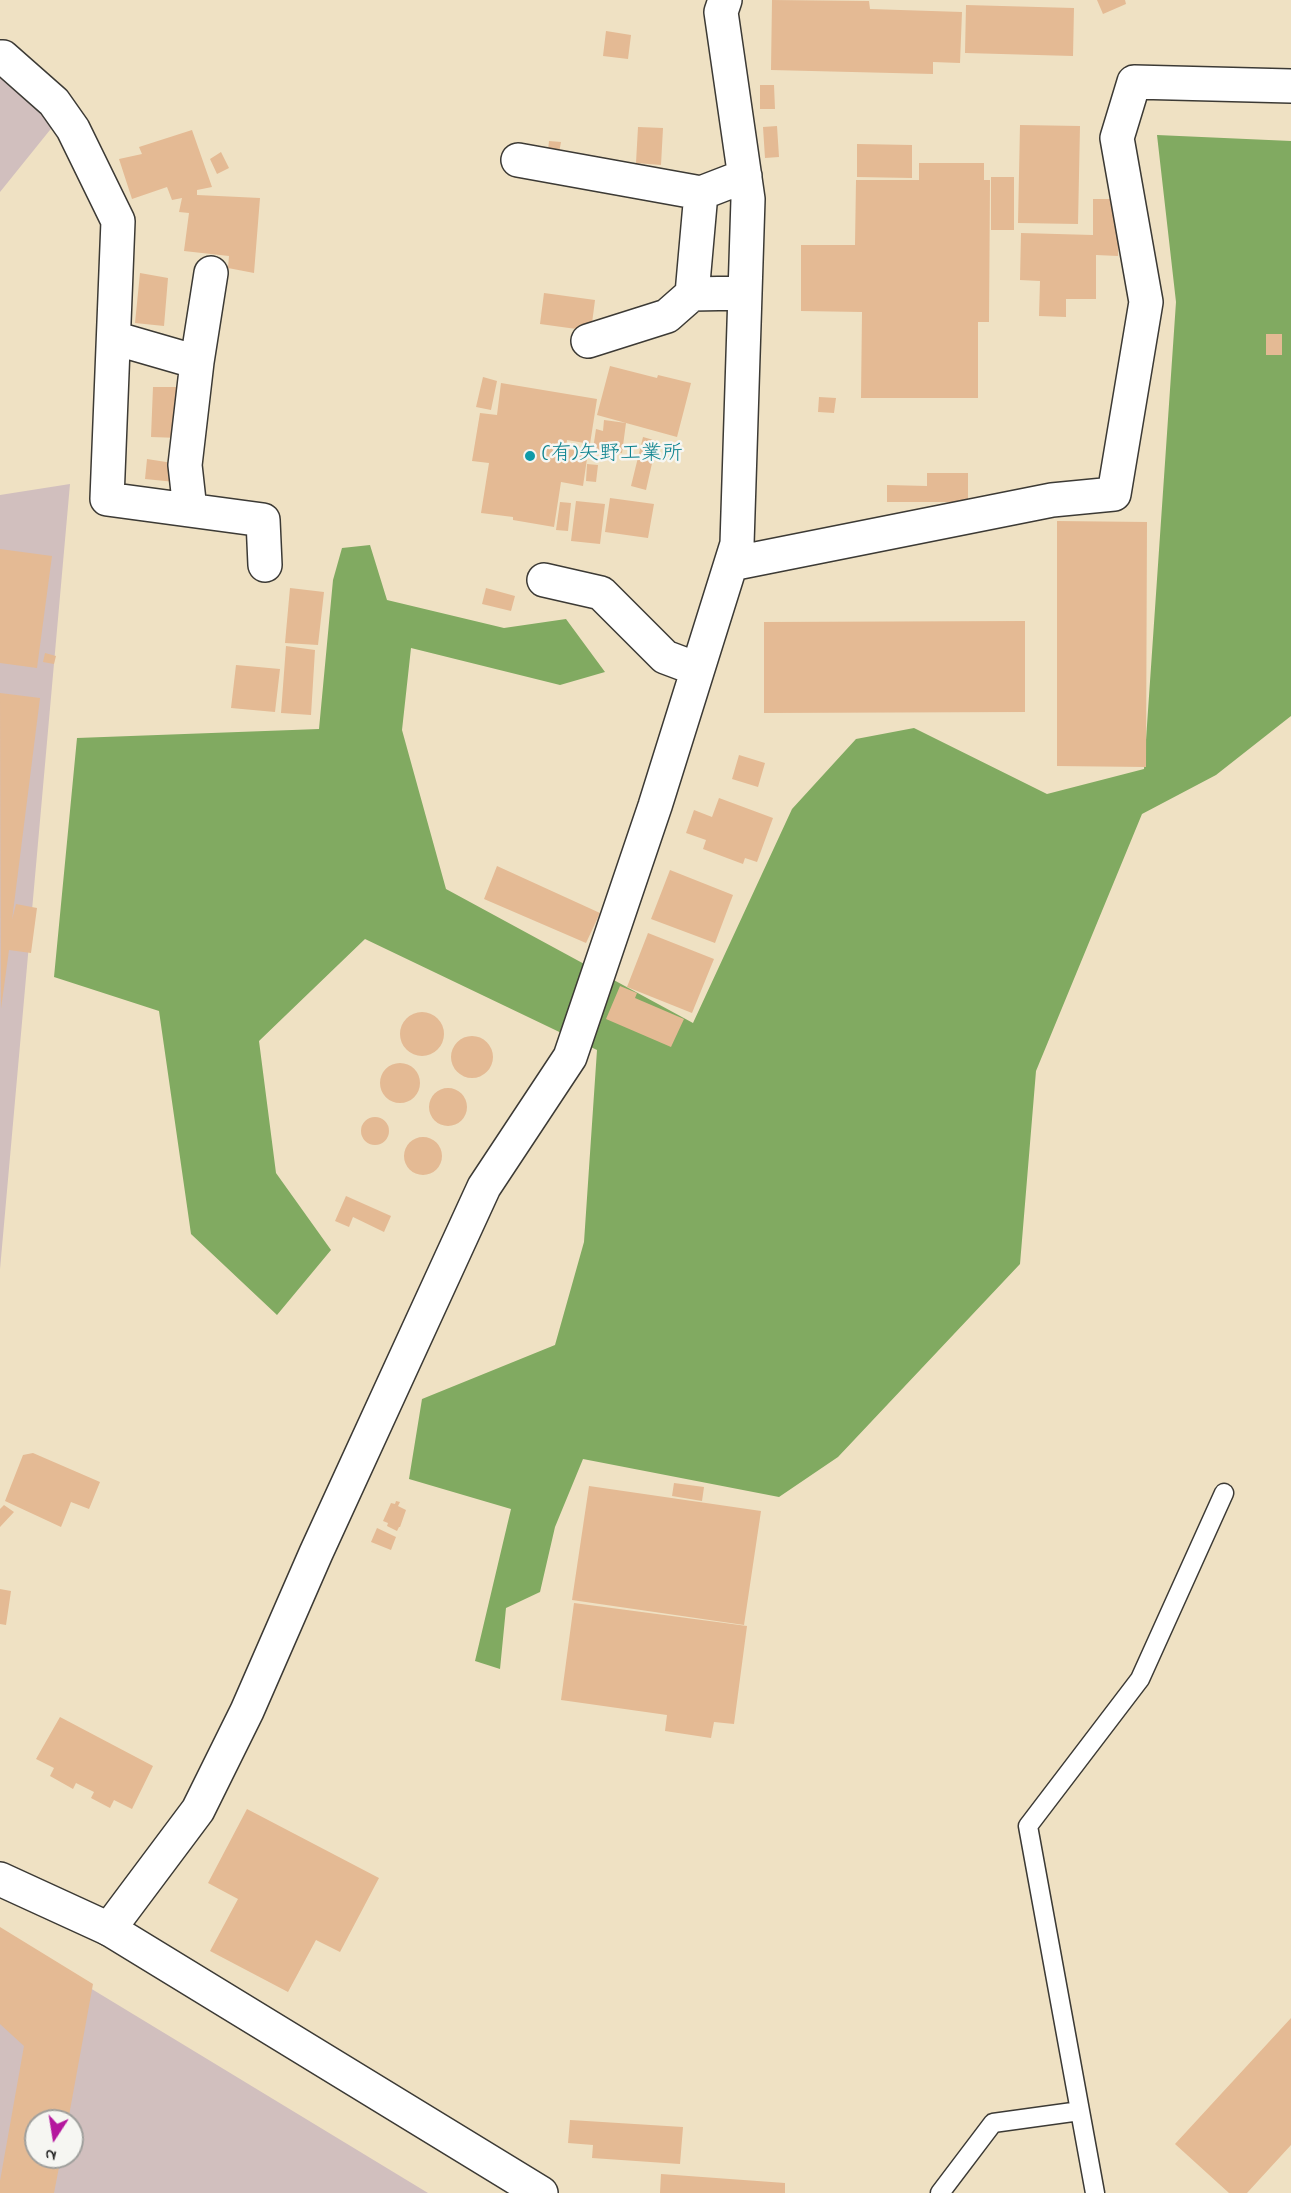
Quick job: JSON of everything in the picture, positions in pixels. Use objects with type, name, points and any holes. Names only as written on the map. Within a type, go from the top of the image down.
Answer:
[{"type":"street","points":[[109,1929],[198,1810],[247,1711],[316,1553],[484,1187],[570,1057],[655,806],[737,544],[748,199],[721,12],[725,0]]},
{"type":"street","points":[[0,57],[3,57],[54,102],[73,129],[118,220],[107,499],[262,520],[266,565]]},
{"type":"street","points":[[731,564],[1052,500],[1114,494],[1146,302],[1117,138],[1134,82],[1291,86]]},
{"type":"street","points":[[518,160],[701,193],[745,176]]},
{"type":"street","points":[[692,294],[701,193]]},
{"type":"street","points":[[190,510],[185,465],[197,362],[211,273]]},
{"type":"street","points":[[588,341],[666,315],[692,294],[745,293]]},
{"type":"street","points":[[114,338],[197,362]]},
{"type":"street","points":[[544,580],[602,593],[665,657],[697,669]]},
{"type":"street","points":[[0,1879],[109,1929],[541,2193]]},
{"type":"lane","points":[[1095,2193],[1028,1826],[1140,1678],[1224,1493]]},
{"type":"lane","points":[[940,2193],[993,2123],[1080,2111]]},
{"type":"shaded area","points":[[0,74],[54,125],[0,192]]},
{"type":"shaded area","points":[[70,484],[0,1269],[0,495]]},
{"type":"shaded area","points":[[0,1932],[6,1937],[428,2193],[0,2193]]},
{"type":"green space","points":[[1157,135],[1291,141],[1291,716],[1216,775],[1142,814],[1036,1071],[1020,1264],[838,1457],[779,1497],[583,1459],[555,1527],[540,1592],[506,1608],[500,1669],[475,1661],[511,1509],[409,1479],[422,1399],[555,1345],[584,1242],[597,1050],[365,939],[259,1041],[276,1173],[331,1250],[277,1315],[191,1234],[159,1011],[54,977],[77,738],[319,729],[333,580],[342,548],[370,545],[387,600],[504,628],[566,619],[605,672],[560,685],[411,648],[402,730],[446,889],[693,1023],[792,809],[856,739],[914,728],[1047,794],[1144,769],[1176,302]]},
{"type":"building","points":[[772,0],[869,1],[870,9],[962,12],[960,63],[933,62],[933,74],[771,70]]},
{"type":"building","points":[[1097,0],[1125,0],[1126,4],[1103,14]]},
{"type":"building","points":[[966,5],[1074,8],[1073,56],[965,53]]},
{"type":"building","points":[[606,31],[631,35],[628,59],[603,56]]},
{"type":"building","points":[[760,85],[774,85],[775,109],[760,109]]},
{"type":"building","points":[[1020,125],[1080,126],[1078,224],[1018,223]]},
{"type":"building","points":[[777,126],[779,157],[765,158],[763,127]]},
{"type":"building","points":[[638,127],[663,128],[661,165],[636,163]]},
{"type":"building","points":[[192,130],[212,187],[197,190],[197,195],[260,198],[254,273],[228,268],[229,256],[184,251],[189,213],[179,212],[182,198],[172,200],[167,187],[132,199],[119,159],[142,154],[139,147]]},
{"type":"building","points":[[549,141],[561,142],[559,153],[548,151]]},
{"type":"building","points":[[857,144],[912,145],[912,178],[857,177]]},
{"type":"building","points":[[221,152],[229,168],[217,174],[210,159]]},
{"type":"building","points":[[919,163],[984,163],[984,180],[990,180],[989,322],[978,322],[978,398],[861,398],[862,312],[801,311],[801,245],[855,245],[856,180],[919,180]]},
{"type":"building","points":[[991,177],[1014,177],[1014,230],[991,230]]},
{"type":"building","points":[[1093,199],[1119,199],[1118,256],[1096,255],[1096,299],[1066,299],[1066,317],[1039,316],[1040,281],[1020,280],[1021,233],[1093,235]]},
{"type":"building","points":[[140,273],[168,278],[164,326],[135,323]]},
{"type":"building","points":[[544,293],[595,300],[591,331],[540,324]]},
{"type":"building","points":[[1266,334],[1282,334],[1282,355],[1266,355]]},
{"type":"building","points":[[610,366],[657,378],[658,375],[691,383],[677,437],[597,415]]},
{"type":"building","points":[[483,377],[497,381],[491,410],[476,407]]},
{"type":"building","name":"(有)矢野工業所","points":[[501,383],[597,399],[590,444],[567,440],[566,449],[588,452],[583,486],[561,482],[554,527],[513,520],[513,517],[481,513],[489,463],[472,461],[480,413],[497,415]]},
{"type":"building","points":[[153,387],[182,387],[180,438],[151,437]]},
{"type":"building","points":[[819,397],[836,398],[834,413],[818,412]]},
{"type":"building","points":[[604,420],[626,423],[622,453],[593,449],[596,429],[603,431]]},
{"type":"building","points":[[643,437],[657,441],[646,490],[631,486]]},
{"type":"building","points":[[147,459],[179,464],[175,482],[145,479]]},
{"type":"building","points":[[587,464],[598,465],[596,482],[586,481]]},
{"type":"building","points":[[927,473],[968,473],[968,502],[887,502],[887,485],[927,486]]},
{"type":"building","points":[[610,498],[654,504],[648,538],[605,532]]},
{"type":"building","points":[[576,501],[605,504],[600,544],[571,541]]},
{"type":"building","points":[[560,502],[571,503],[568,531],[556,530]]},
{"type":"building","points":[[1057,521],[1147,522],[1146,767],[1057,766]]},
{"type":"building","points":[[0,549],[52,556],[37,668],[0,663]]},
{"type":"building","points":[[290,588],[324,592],[318,645],[285,643]]},
{"type":"building","points":[[486,588],[515,596],[511,611],[482,604]]},
{"type":"building","points":[[1025,621],[1025,712],[764,713],[764,622]]},
{"type":"building","points":[[286,646],[315,650],[311,715],[281,713]]},
{"type":"building","points":[[45,653],[56,656],[54,664],[43,662]]},
{"type":"building","points":[[236,665],[280,669],[275,712],[231,708]]},
{"type":"building","points":[[0,693],[40,698],[12,920],[16,904],[37,908],[31,953],[9,950],[1,1009]]},
{"type":"building","points":[[739,755],[765,763],[758,787],[732,779]]},
{"type":"building","points":[[719,798],[773,818],[757,862],[745,858],[743,864],[703,849],[706,840],[686,833],[694,810],[712,817]]},
{"type":"building","points":[[497,866],[600,913],[586,943],[484,899]]},
{"type":"building","points":[[670,870],[733,895],[715,943],[651,919]]},
{"type":"building","points":[[648,933],[714,959],[692,1013],[627,987]]},
{"type":"building","points":[[620,986],[637,993],[635,998],[684,1019],[671,1047],[606,1019]]},
{"type":"building","points":[[422,1012],[438,1018],[444,1034],[438,1050],[422,1056],[406,1050],[400,1034],[406,1018]]},
{"type":"building","points":[[472,1036],[487,1042],[493,1057],[487,1072],[472,1078],[457,1072],[451,1057],[457,1042]]},
{"type":"building","points":[[400,1063],[408,1064],[414,1069],[419,1075],[419,1091],[414,1097],[408,1102],[400,1103],[392,1102],[386,1097],[381,1091],[380,1083],[381,1075],[386,1069],[392,1064]]},
{"type":"building","points":[[448,1088],[462,1093],[467,1107],[462,1121],[448,1126],[434,1121],[429,1107],[434,1093]]},
{"type":"building","points":[[375,1117],[385,1121],[389,1131],[385,1141],[375,1145],[365,1141],[361,1131],[365,1121]]},
{"type":"building","points":[[423,1137],[436,1143],[442,1156],[436,1169],[423,1175],[410,1169],[404,1156],[410,1143]]},
{"type":"building","points":[[346,1196],[391,1216],[384,1232],[353,1217],[349,1227],[335,1221]]},
{"type":"building","points":[[33,1453],[100,1482],[89,1509],[71,1502],[61,1527],[5,1501],[23,1455]]},
{"type":"building","points":[[674,1483],[704,1487],[702,1501],[672,1496]]},
{"type":"building","points":[[589,1486],[761,1511],[744,1625],[572,1600]]},
{"type":"building","points":[[396,1501],[400,1502],[398,1506],[406,1510],[397,1531],[383,1521],[391,1503],[395,1504]]},
{"type":"building","points":[[4,1505],[14,1512],[0,1527],[0,1509]]},
{"type":"building","points":[[377,1528],[396,1537],[391,1550],[371,1542]]},
{"type":"building","points":[[0,1589],[11,1591],[6,1625],[0,1624]]},
{"type":"building","points":[[574,1603],[747,1626],[734,1724],[714,1722],[711,1738],[665,1731],[667,1715],[561,1700]]},
{"type":"building","points":[[60,1717],[153,1766],[132,1809],[114,1800],[110,1808],[91,1798],[94,1792],[76,1783],[73,1789],[50,1776],[54,1768],[36,1759]]},
{"type":"building","points":[[247,1809],[379,1878],[340,1952],[316,1940],[288,1992],[210,1951],[238,1899],[208,1883]]},
{"type":"building","points":[[0,1927],[93,1984],[70,2109],[24,2109],[24,2169],[59,2169],[54,2193],[0,2193],[0,2181],[24,2046],[0,2024]]},
{"type":"building","points":[[1291,2018],[1291,2145],[1247,2193],[1229,2193],[1175,2144]]},
{"type":"building","points":[[570,2120],[683,2127],[680,2164],[592,2158],[593,2145],[568,2143]]},
{"type":"building","points":[[661,2174],[785,2183],[785,2193],[660,2193]]},
{"type":"place","name":"(有)矢野工業所","points":[[530,456]]}]
